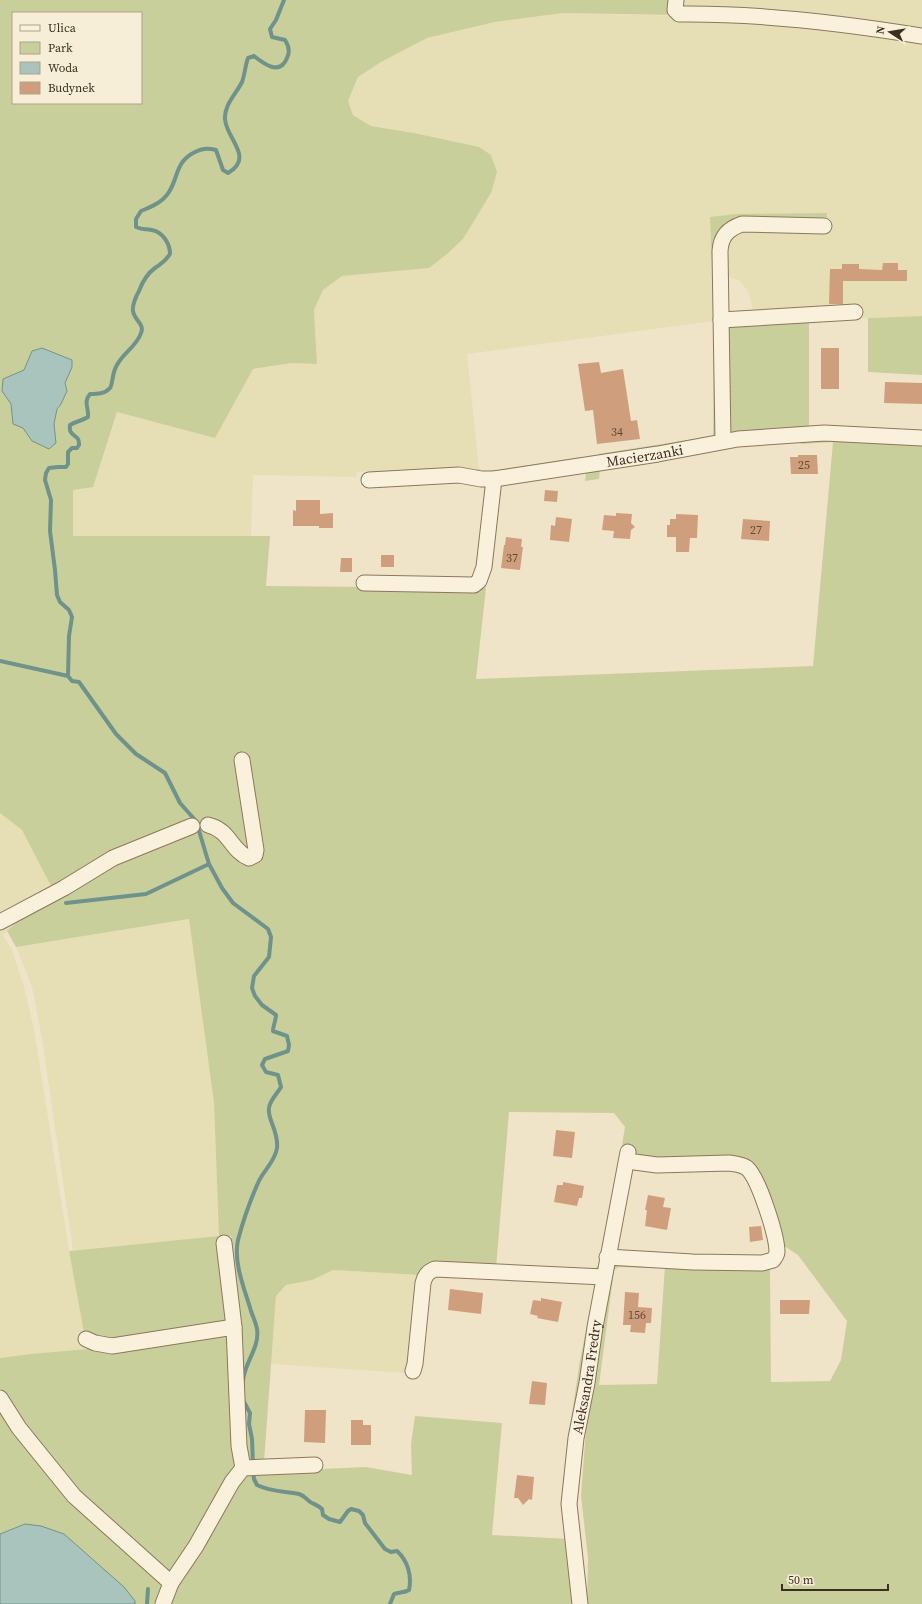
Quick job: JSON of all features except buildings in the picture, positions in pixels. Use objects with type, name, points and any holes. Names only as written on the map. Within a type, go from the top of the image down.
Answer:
[{"type":"street","points":[[676,0],[675,10],[680,14],[721,14],[772,18],[884,30],[922,36]]},
{"type":"street","points":[[723,441],[721,243],[726,233],[730,229],[742,224],[824,226]]},
{"type":"street","points":[[721,320],[855,312]]},
{"type":"street","name":"Macierzanki","points":[[369,480],[459,475],[481,479],[494,479],[658,454],[723,441],[824,433],[922,438]]},
{"type":"street","points":[[364,583],[474,585],[479,581],[484,567],[494,479]]},
{"type":"street","points":[[208,825],[224,832],[243,856],[250,858],[255,855],[256,850],[242,760]]},
{"type":"street","points":[[0,922],[64,888],[113,858],[192,826]]},
{"type":"street","name":"Aleksandra Fredry","points":[[580,1604],[569,1504],[570,1491],[576,1438],[587,1383],[607,1257],[628,1157],[657,1165],[729,1163],[739,1164],[746,1168],[753,1176],[761,1190],[777,1252],[773,1260],[762,1263],[693,1262],[607,1257]]},
{"type":"street","points":[[224,1243],[234,1327],[239,1446],[252,1467]]},
{"type":"street","points":[[414,1371],[423,1283],[425,1276],[430,1271],[435,1269],[604,1277]]},
{"type":"street","points":[[86,1339],[95,1343],[112,1346],[234,1327]]},
{"type":"street","points":[[0,1398],[19,1428],[74,1496],[171,1584]]},
{"type":"street","points":[[164,1604],[171,1584],[196,1546],[232,1482],[252,1467],[315,1465]]},
{"type":"shaded area","points":[[678,0],[922,0],[922,32],[680,12]]},
{"type":"shaded area","points":[[563,13],[722,17],[922,39],[922,316],[861,318],[860,309],[753,313],[751,300],[747,290],[740,281],[724,275],[710,217],[714,321],[467,354],[479,469],[368,476],[367,471],[357,472],[356,477],[253,475],[251,536],[73,536],[73,490],[93,486],[117,412],[215,437],[231,397],[253,369],[292,363],[317,364],[314,309],[323,290],[342,276],[429,268],[463,239],[491,193],[414,133],[371,126],[353,115],[348,101],[358,77],[381,62],[427,38],[495,22]]},
{"type":"shaded area","points":[[0,813],[22,830],[53,890],[3,935],[12,950],[25,990],[35,1035],[69,1251],[87,1349],[0,1358]]},
{"type":"shaded area","points":[[189,919],[214,1103],[219,1237],[73,1250],[41,1033],[32,987],[16,947]]},
{"type":"shaded area","points":[[332,1270],[420,1275],[407,1373],[271,1364],[276,1296],[286,1285],[312,1280]]},
{"type":"green space","points":[[0,0],[674,0],[673,15],[563,13],[495,22],[427,38],[381,62],[358,77],[348,101],[353,115],[371,126],[414,133],[479,147],[491,155],[497,172],[491,193],[463,239],[429,268],[342,276],[323,290],[314,310],[317,364],[292,363],[253,369],[215,438],[117,412],[93,487],[73,490],[73,536],[270,536],[266,586],[486,588],[476,679],[813,666],[833,442],[801,444],[799,438],[849,436],[922,442],[922,1604],[587,1604],[588,1558],[581,1496],[588,1402],[610,1267],[617,1263],[647,1263],[648,1268],[619,1267],[614,1270],[599,1385],[657,1384],[665,1265],[770,1269],[771,1382],[830,1381],[841,1360],[847,1321],[798,1255],[778,1242],[766,1197],[761,1186],[748,1168],[739,1161],[656,1163],[643,1159],[627,1149],[618,1190],[613,1200],[625,1127],[614,1113],[509,1112],[496,1268],[592,1270],[600,1265],[609,1216],[611,1221],[602,1266],[597,1271],[587,1273],[434,1267],[426,1269],[420,1275],[333,1270],[312,1280],[286,1285],[276,1296],[264,1462],[247,1462],[242,1446],[231,1236],[219,1237],[229,1322],[234,1446],[237,1466],[227,1480],[191,1545],[174,1571],[166,1573],[77,1492],[0,1388],[0,1358],[87,1349],[69,1251],[219,1236],[214,1103],[189,919],[16,947],[7,931],[53,890],[22,830],[0,813]],"holes":[[[42,348],[72,360],[72,367],[65,383],[67,391],[57,409],[54,424],[56,443],[49,449],[32,441],[23,428],[13,424],[11,403],[2,391],[3,379],[24,370],[32,351]]]},
{"type":"green space","points":[[827,213],[827,223],[737,223],[725,231],[720,239],[717,249],[718,432],[714,440],[607,458],[598,454],[713,436],[714,321],[710,217],[737,214]]},
{"type":"green space","points":[[922,316],[922,375],[868,372],[868,318]]},
{"type":"green space","points":[[809,320],[809,431],[737,436],[729,433],[727,330],[730,327]]},
{"type":"green space","points":[[581,457],[581,461],[488,475],[474,470],[479,469],[484,472]]},
{"type":"green space","points":[[587,468],[600,470],[599,479],[585,481]]},
{"type":"green space","points":[[594,1291],[597,1293],[568,1441],[580,1360]]},
{"type":"green space","points":[[0,1409],[162,1584],[158,1604],[135,1604],[135,1601],[25,1524],[0,1534]]},
{"type":"green space","points":[[415,1416],[502,1423],[492,1535],[570,1539],[573,1604],[171,1604],[176,1589],[236,1487],[249,1474],[366,1467],[412,1475],[411,1444]]},
{"type":"water","points":[[42,348],[72,360],[72,367],[65,383],[67,391],[57,409],[54,424],[56,443],[49,449],[32,441],[23,428],[13,424],[11,404],[2,391],[3,379],[24,370],[32,351]]},
{"type":"water","points":[[25,1524],[41,1526],[64,1534],[124,1587],[135,1601],[135,1604],[0,1604],[0,1534]]},
{"type":"waterway","points":[[243,1381],[246,1368],[256,1343],[257,1329],[238,1267],[238,1240],[255,1190],[260,1179],[274,1158],[277,1148],[269,1108],[272,1100],[281,1087],[278,1075],[266,1072],[262,1065],[265,1059],[288,1051],[289,1045],[287,1036],[273,1031],[276,1015],[262,1005],[255,996],[252,988],[254,976],[269,957],[271,937],[268,929],[233,903],[222,888],[209,864],[196,821],[180,803],[165,773],[136,754],[116,734],[79,682],[72,681],[68,676],[69,636],[72,617],[69,610],[60,602],[57,595],[50,531],[51,500],[45,480],[46,473],[49,468],[66,467],[68,464],[68,452],[72,448],[77,448],[79,445],[78,439],[71,432],[70,425],[88,417],[88,397],[90,394],[103,393],[110,388],[117,365],[139,338],[142,327],[135,317],[133,306],[148,275],[152,270],[165,261],[170,254],[170,250],[163,236],[156,231],[136,227],[136,219],[141,211],[164,199],[169,192],[184,160],[195,152],[206,149],[216,150],[223,170],[228,173],[236,167],[239,161],[239,154],[227,126],[225,119],[226,109],[242,82],[248,58],[254,56],[272,67],[280,66],[287,58],[289,51],[285,40],[272,37],[270,29],[276,20],[284,0]]},
{"type":"waterway","points":[[0,661],[68,676]]},
{"type":"waterway","points":[[66,903],[146,894],[209,864]]},
{"type":"waterway","points":[[243,1400],[250,1413],[249,1424],[252,1439],[253,1465]]},
{"type":"waterway","points":[[253,1471],[254,1479],[257,1485],[272,1490],[299,1494],[321,1508],[323,1515],[329,1519],[340,1522],[351,1509],[359,1511],[363,1515],[365,1523],[385,1549],[391,1552],[397,1551],[404,1559],[408,1569],[410,1579],[409,1590],[394,1594],[390,1604]]},
{"type":"waterway","points":[[147,1604],[148,1589]]}]
